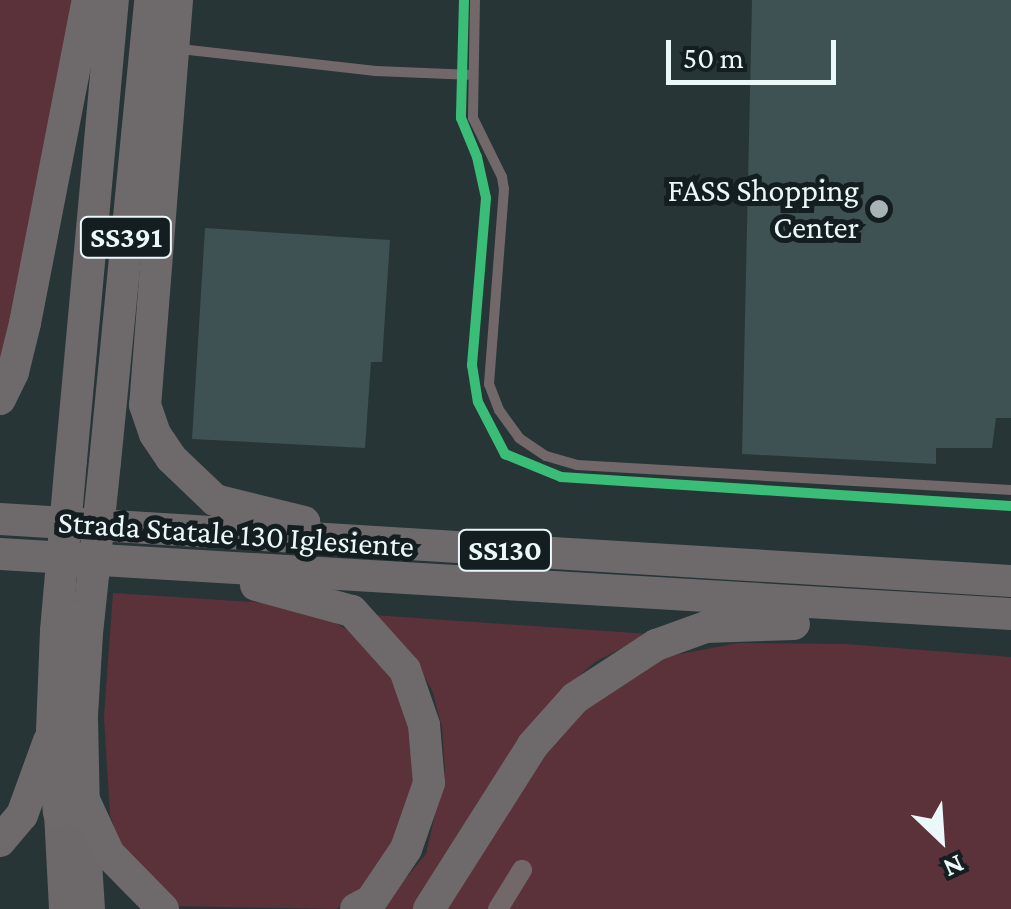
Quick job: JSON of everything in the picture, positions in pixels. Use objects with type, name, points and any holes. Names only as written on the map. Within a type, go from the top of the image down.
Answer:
[{"type":"highway","points":[[0,399],[13,372],[25,324],[88,0]]},
{"type":"highway","name":"SS391","points":[[76,809],[82,715],[72,632],[71,460],[114,0]]},
{"type":"highway","name":"SS391","points":[[76,809],[52,732],[105,462],[150,0]]},
{"type":"highway","points":[[177,0],[176,49],[149,314],[145,406],[155,434],[192,482],[215,500],[376,542]]},
{"type":"highway","name":"Strada Statale 130 Iglesiente","points":[[0,519],[1011,581]]},
{"type":"highway","name":"Strada Statale 130 Iglesiente","points":[[2,556],[1011,614]]},
{"type":"highway","points":[[188,566],[352,612],[405,670],[424,724],[429,783],[406,849],[372,902],[356,909]]},
{"type":"highway","points":[[429,909],[533,745],[575,698],[614,668],[656,645],[706,627],[754,623],[908,627],[950,611]]},
{"type":"highway","points":[[0,841],[22,816],[52,732]]},
{"type":"highway","points":[[76,809],[108,854],[163,909]]},
{"type":"main road","points":[[64,909],[76,809]]},
{"type":"main road","points":[[76,809],[90,909]]},
{"type":"street","points":[[498,909],[522,870]]},
{"type":"lane","points":[[474,0],[472,75],[476,130],[498,166],[504,190],[489,384],[508,425],[532,448],[577,465],[1011,490]]},
{"type":"lane","points":[[176,49],[376,71],[472,75]]},
{"type":"shaded area","points":[[0,0],[76,0],[0,365]]},
{"type":"shaded area","points":[[113,593],[281,604],[329,619],[358,636],[405,692],[419,774],[411,808],[372,881],[336,909],[171,906],[121,848],[110,815],[104,717]]},
{"type":"shaded area","points":[[373,615],[649,634],[595,662],[564,689],[414,909],[380,909],[426,854],[445,771],[442,727],[432,690],[414,659]]},
{"type":"shaded area","points":[[738,643],[846,644],[1011,657],[1011,909],[445,909],[554,742],[583,710],[623,678],[670,656]]},
{"type":"building","name":"FASS Shopping Center","points":[[752,0],[1011,0],[1011,418],[996,418],[992,448],[936,448],[936,464],[742,454]]},
{"type":"building","points":[[205,228],[390,240],[382,362],[371,362],[365,448],[192,439]]},
{"type":"cycle path","points":[[464,0],[461,118],[477,157],[486,198],[472,365],[478,402],[505,454],[561,477],[1011,506]]},
{"type":"place","name":"FASS Shopping Center","points":[[879,209]]}]
